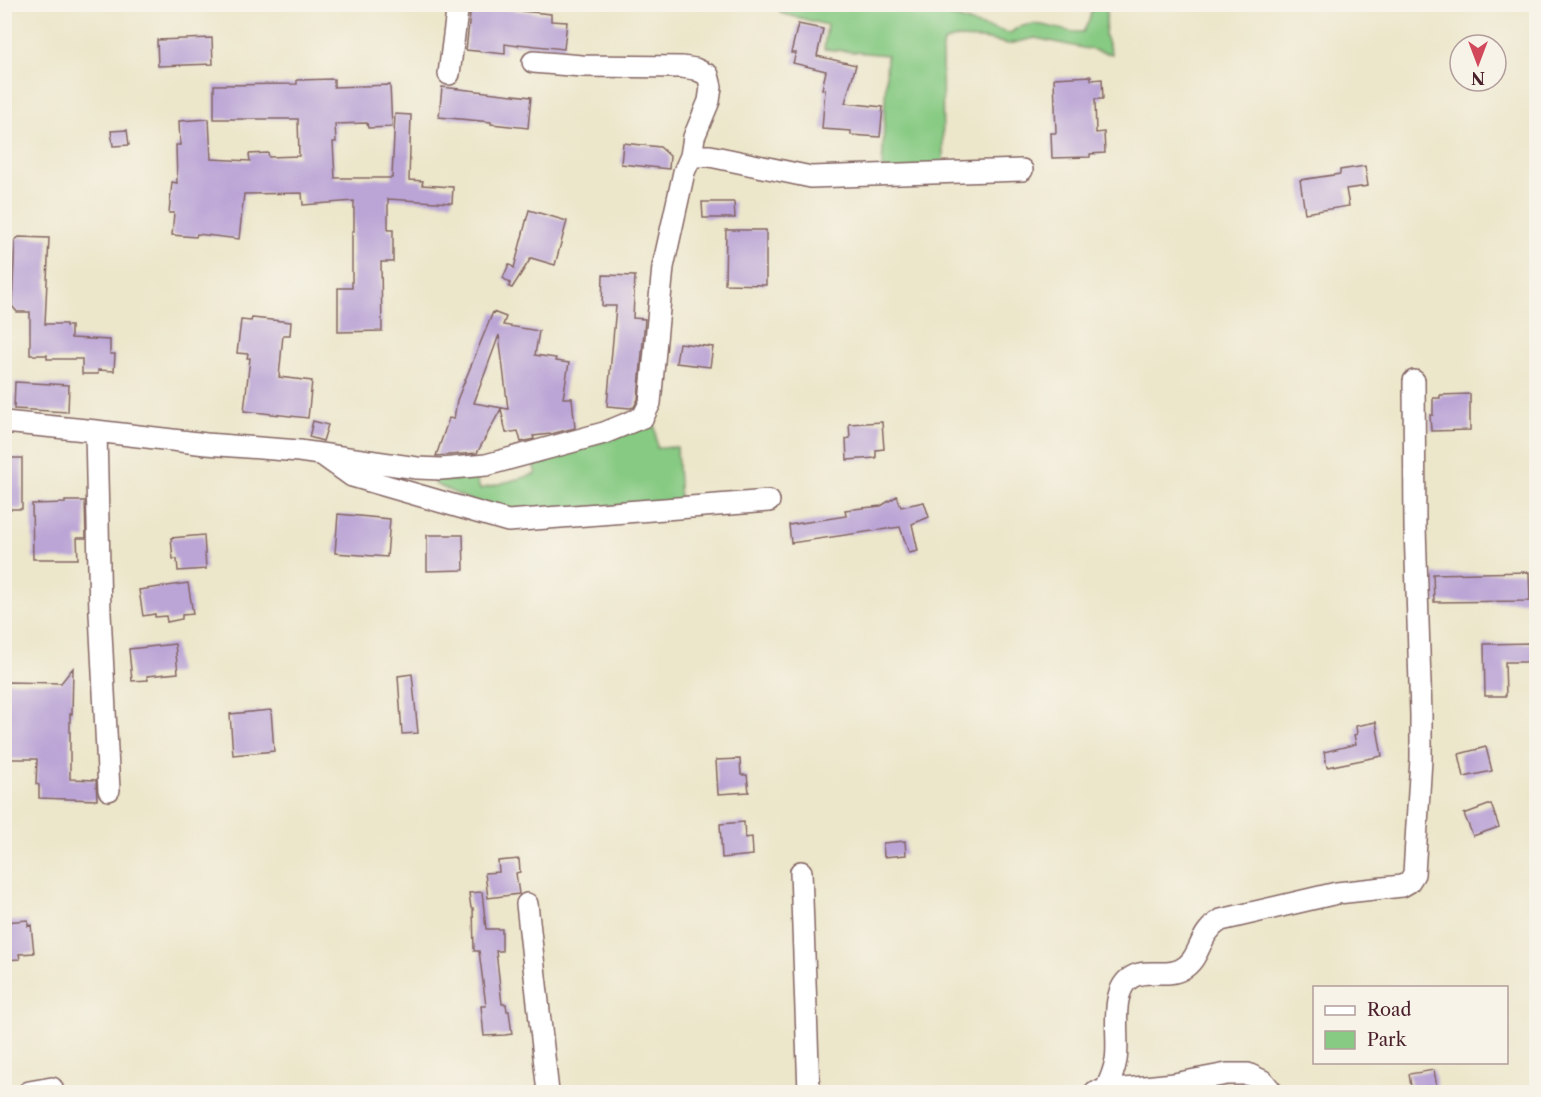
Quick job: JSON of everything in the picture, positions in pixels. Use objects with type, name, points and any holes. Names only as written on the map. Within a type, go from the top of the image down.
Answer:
[{"type":"street","points":[[449,74],[458,4]]},
{"type":"street","points":[[4,422],[322,454],[441,469],[486,465],[604,433],[643,417],[650,403],[663,267],[684,172],[691,156],[694,137],[709,101],[711,87],[708,75],[695,69],[682,67],[582,66],[533,62]]},
{"type":"street","points":[[691,156],[710,156],[811,177],[1022,170]]},
{"type":"street","points":[[1100,1092],[1112,1077],[1116,1059],[1119,992],[1132,976],[1181,970],[1195,957],[1211,925],[1221,920],[1337,893],[1402,886],[1409,882],[1414,874],[1422,715],[1415,527],[1414,381]]},
{"type":"street","points":[[96,430],[100,613],[109,790]]},
{"type":"street","points":[[322,454],[352,476],[508,520],[769,501]]},
{"type":"street","points":[[801,872],[809,1092]]},
{"type":"street","points":[[527,904],[548,1092]]},
{"type":"street","points":[[1100,1092],[1174,1084],[1227,1074],[1248,1074],[1263,1081],[1272,1092]]},
{"type":"street","points":[[29,1092],[52,1088]]},
{"type":"green space","points":[[782,5],[917,5],[1010,33],[1020,27],[1038,24],[1083,32],[1089,21],[1093,5],[1107,5],[1105,36],[1112,54],[1035,38],[1009,44],[983,39],[956,38],[945,41],[942,48],[943,167],[882,172],[887,55],[824,49],[827,25],[780,13]]},
{"type":"green space","points":[[655,425],[657,448],[677,447],[680,502],[503,512],[487,508],[435,484],[435,476],[475,475],[480,489],[536,474],[533,463]]},
{"type":"building","points":[[471,6],[551,14],[551,21],[567,22],[564,49],[505,44],[505,54],[466,50]]},
{"type":"building","points":[[798,24],[823,29],[817,56],[856,65],[845,103],[883,107],[880,137],[851,135],[851,131],[822,129],[825,90],[822,89],[826,71],[793,63],[796,53],[791,53]]},
{"type":"building","points":[[212,38],[213,64],[158,66],[157,40]]},
{"type":"building","points":[[1091,76],[1091,80],[1102,79],[1103,99],[1095,99],[1096,133],[1104,132],[1105,153],[1090,154],[1090,157],[1052,158],[1051,133],[1056,133],[1054,78]]},
{"type":"building","points":[[334,79],[334,87],[390,85],[392,127],[368,128],[367,123],[335,124],[336,142],[333,142],[335,178],[392,178],[395,114],[411,115],[409,180],[423,181],[422,185],[453,187],[452,203],[388,199],[388,230],[393,230],[393,262],[381,262],[382,331],[338,332],[338,288],[352,288],[354,201],[303,205],[302,193],[244,194],[239,239],[197,234],[196,237],[172,235],[174,213],[169,213],[172,182],[177,183],[176,145],[180,145],[179,121],[209,119],[211,159],[250,161],[249,154],[268,153],[269,157],[299,156],[298,119],[214,119],[214,85],[297,84],[297,80]]},
{"type":"building","points":[[442,87],[531,97],[528,128],[439,117]]},
{"type":"building","points":[[127,130],[129,145],[113,146],[111,131]]},
{"type":"building","points":[[623,143],[660,147],[670,156],[669,169],[621,164]]},
{"type":"building","points":[[1365,166],[1368,186],[1346,189],[1349,206],[1305,213],[1300,180],[1340,174],[1340,170]]},
{"type":"building","points":[[702,202],[734,202],[735,218],[703,218]]},
{"type":"building","points":[[529,210],[567,221],[555,265],[531,258],[512,288],[509,287],[510,283],[503,278],[509,264],[514,268]]},
{"type":"building","points":[[726,230],[766,230],[766,285],[725,284]]},
{"type":"building","points":[[19,237],[49,238],[45,324],[71,326],[71,338],[110,340],[110,354],[115,354],[114,371],[98,370],[98,374],[82,374],[82,359],[47,359],[47,355],[30,355],[30,312],[17,312],[12,306],[15,240]]},
{"type":"building","points":[[603,275],[635,276],[633,318],[645,319],[638,399],[634,407],[630,408],[607,406],[616,306],[602,306]]},
{"type":"building","points":[[493,312],[506,317],[503,325],[539,331],[535,355],[556,358],[555,361],[569,363],[563,398],[572,398],[575,428],[533,436],[534,439],[521,442],[518,431],[506,433],[501,409],[477,453],[436,456],[449,418],[454,419],[457,400]],"holes":[[[499,335],[508,409],[474,403]]]},
{"type":"building","points":[[252,318],[291,322],[290,335],[283,335],[279,377],[312,381],[308,418],[244,411],[250,358],[247,358],[248,354],[237,353],[241,320],[251,321]]},
{"type":"building","points":[[679,343],[713,347],[710,367],[676,363]]},
{"type":"building","points":[[15,382],[69,385],[68,412],[14,409]]},
{"type":"building","points":[[1470,394],[1470,430],[1431,431],[1430,415],[1433,415],[1433,398],[1440,398],[1440,395]]},
{"type":"building","points":[[313,421],[328,425],[323,441],[309,437]]},
{"type":"building","points":[[882,422],[884,449],[876,450],[876,458],[847,460],[846,439],[850,438],[849,424]]},
{"type":"building","points":[[4,458],[22,458],[22,509],[9,509],[9,506],[4,506]]},
{"type":"building","points":[[897,496],[901,507],[924,502],[929,517],[912,524],[918,551],[909,553],[900,527],[791,543],[789,525],[846,516],[845,510],[881,506]]},
{"type":"building","points":[[65,501],[85,501],[86,538],[77,538],[78,559],[33,559],[32,504],[65,503]]},
{"type":"building","points":[[338,514],[390,519],[387,557],[335,553]]},
{"type":"building","points":[[204,535],[206,569],[178,571],[177,559],[173,559],[171,538]]},
{"type":"building","points":[[427,535],[463,535],[464,570],[427,571]]},
{"type":"building","points":[[1529,572],[1530,601],[1434,602],[1433,574]]},
{"type":"building","points":[[188,583],[193,614],[182,615],[182,619],[167,622],[166,616],[155,617],[155,614],[143,616],[139,590]]},
{"type":"building","points":[[1535,643],[1535,662],[1505,662],[1506,696],[1485,696],[1484,644]]},
{"type":"building","points":[[175,644],[178,673],[147,676],[148,680],[132,681],[129,649]]},
{"type":"building","points":[[73,668],[70,779],[96,780],[97,800],[39,798],[39,785],[36,784],[37,759],[4,759],[6,682],[61,683]]},
{"type":"building","points":[[412,674],[418,733],[402,734],[398,676]]},
{"type":"building","points":[[271,710],[274,751],[233,755],[230,714]]},
{"type":"building","points":[[1376,722],[1382,756],[1327,767],[1324,752],[1356,744],[1354,735],[1357,734],[1356,726]]},
{"type":"building","points":[[1486,747],[1492,771],[1464,777],[1459,754]]},
{"type":"building","points":[[740,759],[741,775],[747,775],[749,792],[718,794],[716,760]]},
{"type":"building","points":[[1491,804],[1499,827],[1473,836],[1464,814]]},
{"type":"building","points":[[744,822],[745,838],[752,837],[753,855],[722,858],[720,824]]},
{"type":"building","points":[[905,841],[906,855],[884,857],[883,843]]},
{"type":"building","points":[[519,859],[520,872],[516,873],[519,894],[488,898],[485,873],[499,872],[498,861]]},
{"type":"building","points":[[482,892],[486,929],[502,929],[502,951],[496,951],[502,1004],[506,1004],[507,1011],[509,1011],[512,1034],[484,1036],[481,1006],[486,1006],[479,951],[474,951],[473,908],[471,908],[469,893]]},
{"type":"building","points":[[28,920],[28,926],[31,925],[34,953],[19,954],[20,959],[4,960],[4,922]]},
{"type":"building","points":[[1434,1070],[1437,1088],[1412,1092],[1409,1074]]}]
